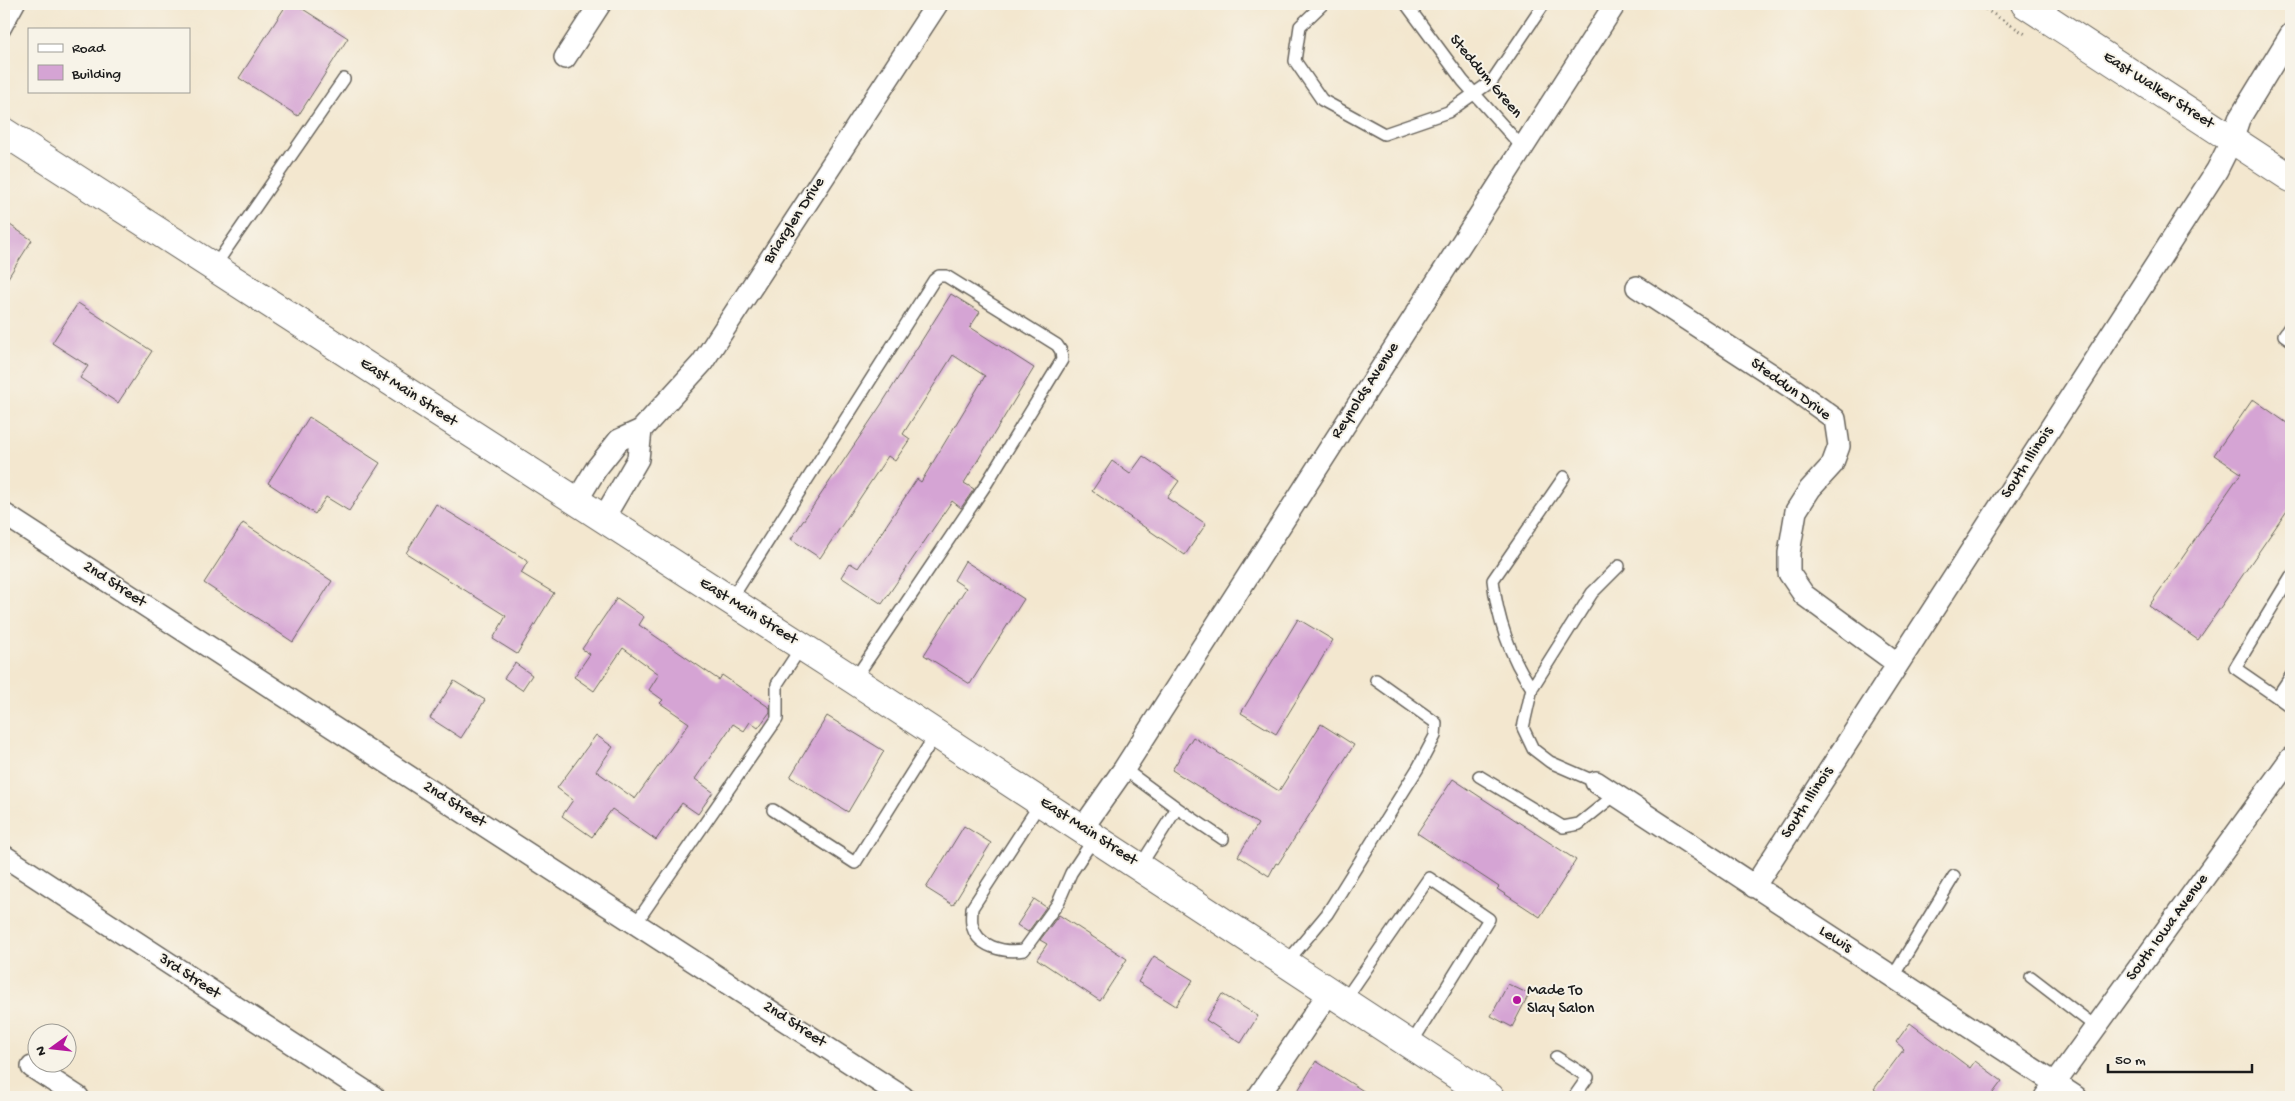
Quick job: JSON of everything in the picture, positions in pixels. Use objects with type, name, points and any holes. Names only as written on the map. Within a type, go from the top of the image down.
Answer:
[{"type":"main road","name":"East Walker Street","points":[[2024,4],[2291,178]]},
{"type":"main road","name":"East Main Street","points":[[4,132],[802,646],[1287,962],[1490,1097]]},
{"type":"street","points":[[565,58],[600,4]]},
{"type":"street","name":"Briarglen Drive","points":[[576,502],[596,469],[619,440],[641,430],[702,363],[937,4]]},
{"type":"street","name":"Reynolds Avenue","points":[[1089,833],[1121,774],[1615,4]]},
{"type":"street","name":"South Illinois","points":[[1754,887],[2212,178],[2232,140],[2239,119],[2291,34]]},
{"type":"street","name":"Steddun Drive","points":[[1637,287],[1792,388],[1835,419],[1839,446],[1832,465],[1810,489],[1796,511],[1789,553],[1789,573],[1804,595],[1898,664]]},
{"type":"street","points":[[603,519],[638,460],[641,430]]},
{"type":"street","name":"2nd Street","points":[[4,514],[903,1097]]},
{"type":"street","name":"South Iowa Avenue","points":[[2050,1090],[2291,758]]},
{"type":"street","name":"Lewis","points":[[1596,782],[1892,978],[2050,1090],[2076,1097]]},
{"type":"street","name":"3rd Street","points":[[4,856],[374,1097]]},
{"type":"street","points":[[1258,1097],[1337,996]]},
{"type":"street","points":[[43,1074],[78,1097]]},
{"type":"lane","points":[[4,30],[19,4]]},
{"type":"lane","points":[[1323,4],[1300,26],[1295,61],[1322,100],[1384,134],[1448,112],[1492,81],[1544,4]]},
{"type":"lane","name":"Steddum Green","points":[[1406,4],[1474,94],[1522,147]]},
{"type":"lane","points":[[214,268],[344,79]]},
{"type":"lane","points":[[730,601],[934,280],[939,276],[946,276],[1057,345],[1061,351],[1062,360],[985,486],[854,680]]},
{"type":"lane","points":[[2291,325],[2284,335],[2291,340]]},
{"type":"lane","points":[[1532,688],[1522,675],[1509,644],[1495,600],[1492,580],[1564,477]]},
{"type":"lane","points":[[1596,782],[1550,762],[1533,749],[1523,728],[1532,688],[1592,593],[1619,566]]},
{"type":"lane","points":[[2291,576],[2235,668],[2291,707]]},
{"type":"lane","points":[[636,923],[777,719],[777,684],[802,646]]},
{"type":"lane","points":[[2277,697],[2291,676]]},
{"type":"lane","points":[[1287,962],[1327,914],[1418,768],[1435,736],[1436,724],[1376,680]]},
{"type":"lane","points":[[773,810],[855,863],[936,734]]},
{"type":"lane","points":[[1121,774],[1223,839]]},
{"type":"lane","points":[[1479,776],[1563,826],[1579,824],[1615,795]]},
{"type":"lane","points":[[1041,802],[972,908],[972,924],[976,935],[994,949],[1011,952],[1024,950],[1058,903],[1089,833]]},
{"type":"lane","points":[[1140,866],[1177,808]]},
{"type":"lane","points":[[1892,978],[1954,876]]},
{"type":"lane","points":[[1337,996],[1429,878],[1489,919],[1410,1044]]},
{"type":"lane","points":[[2031,977],[2096,1027]]},
{"type":"lane","points":[[1556,1057],[1588,1077],[1574,1097]]},
{"type":"building","points":[[287,4],[295,4],[348,38],[298,116],[239,78]]},
{"type":"building","points":[[10,225],[32,240],[4,284],[4,235]]},
{"type":"building","points":[[951,294],[980,312],[970,327],[1034,368],[964,483],[974,489],[961,508],[952,501],[882,604],[841,577],[850,563],[858,568],[917,479],[921,482],[985,376],[953,355],[903,434],[910,439],[895,461],[888,456],[820,558],[791,539],[881,405]]},
{"type":"building","points":[[78,303],[152,351],[118,403],[80,378],[88,366],[52,343]]},
{"type":"building","points":[[2253,399],[2291,426],[2291,505],[2198,640],[2149,606],[2241,473],[2214,455]]},
{"type":"building","points":[[309,417],[380,463],[349,511],[326,497],[315,514],[268,483]]},
{"type":"building","points":[[1143,456],[1179,481],[1167,498],[1206,524],[1185,555],[1092,491],[1112,461],[1130,474]]},
{"type":"building","points":[[436,504],[528,561],[521,573],[554,593],[517,654],[493,639],[506,616],[406,553]]},
{"type":"building","points":[[243,523],[332,581],[293,642],[204,583]]},
{"type":"building","points":[[965,561],[1024,599],[970,684],[924,655],[966,588],[954,580]]},
{"type":"building","points":[[617,598],[644,617],[639,625],[719,680],[722,675],[770,708],[770,712],[758,728],[750,722],[744,731],[733,724],[695,779],[713,792],[698,814],[682,803],[656,840],[612,809],[592,837],[562,816],[573,800],[557,788],[596,735],[613,747],[596,771],[635,799],[689,723],[660,703],[663,700],[649,690],[659,674],[623,648],[594,691],[574,677],[590,654],[582,649]]},
{"type":"building","points":[[1298,619],[1333,640],[1276,734],[1241,713]]},
{"type":"building","points":[[515,663],[532,675],[522,690],[504,678]]},
{"type":"building","points":[[454,681],[485,700],[461,738],[430,718]]},
{"type":"building","points":[[827,716],[884,751],[848,812],[790,777]]},
{"type":"building","points":[[1321,724],[1354,745],[1269,876],[1238,856],[1258,824],[1172,770],[1193,737],[1279,791]]},
{"type":"building","points":[[1453,779],[1576,860],[1540,917],[1497,889],[1499,887],[1417,833]]},
{"type":"building","points":[[964,826],[991,843],[953,905],[926,888]]},
{"type":"building","points":[[1034,899],[1046,907],[1028,932],[1017,925]]},
{"type":"building","points":[[1059,915],[1127,959],[1100,1001],[1037,959],[1047,944],[1040,940]]},
{"type":"building","points":[[1154,956],[1193,980],[1176,1006],[1138,982]]},
{"type":"building","points":[[1508,984],[1529,994],[1512,1027],[1491,1016]]},
{"type":"building","points":[[1222,994],[1258,1016],[1241,1043],[1206,1020]]},
{"type":"building","points":[[1910,1023],[1970,1068],[1975,1061],[2002,1081],[1990,1097],[1884,1097],[1874,1089],[1904,1049],[1896,1042]]},
{"type":"building","points":[[1316,1061],[1373,1097],[1294,1097]]},
{"type":"place","name":"Made To Slay Salon","points":[[1517,1000]]}]
